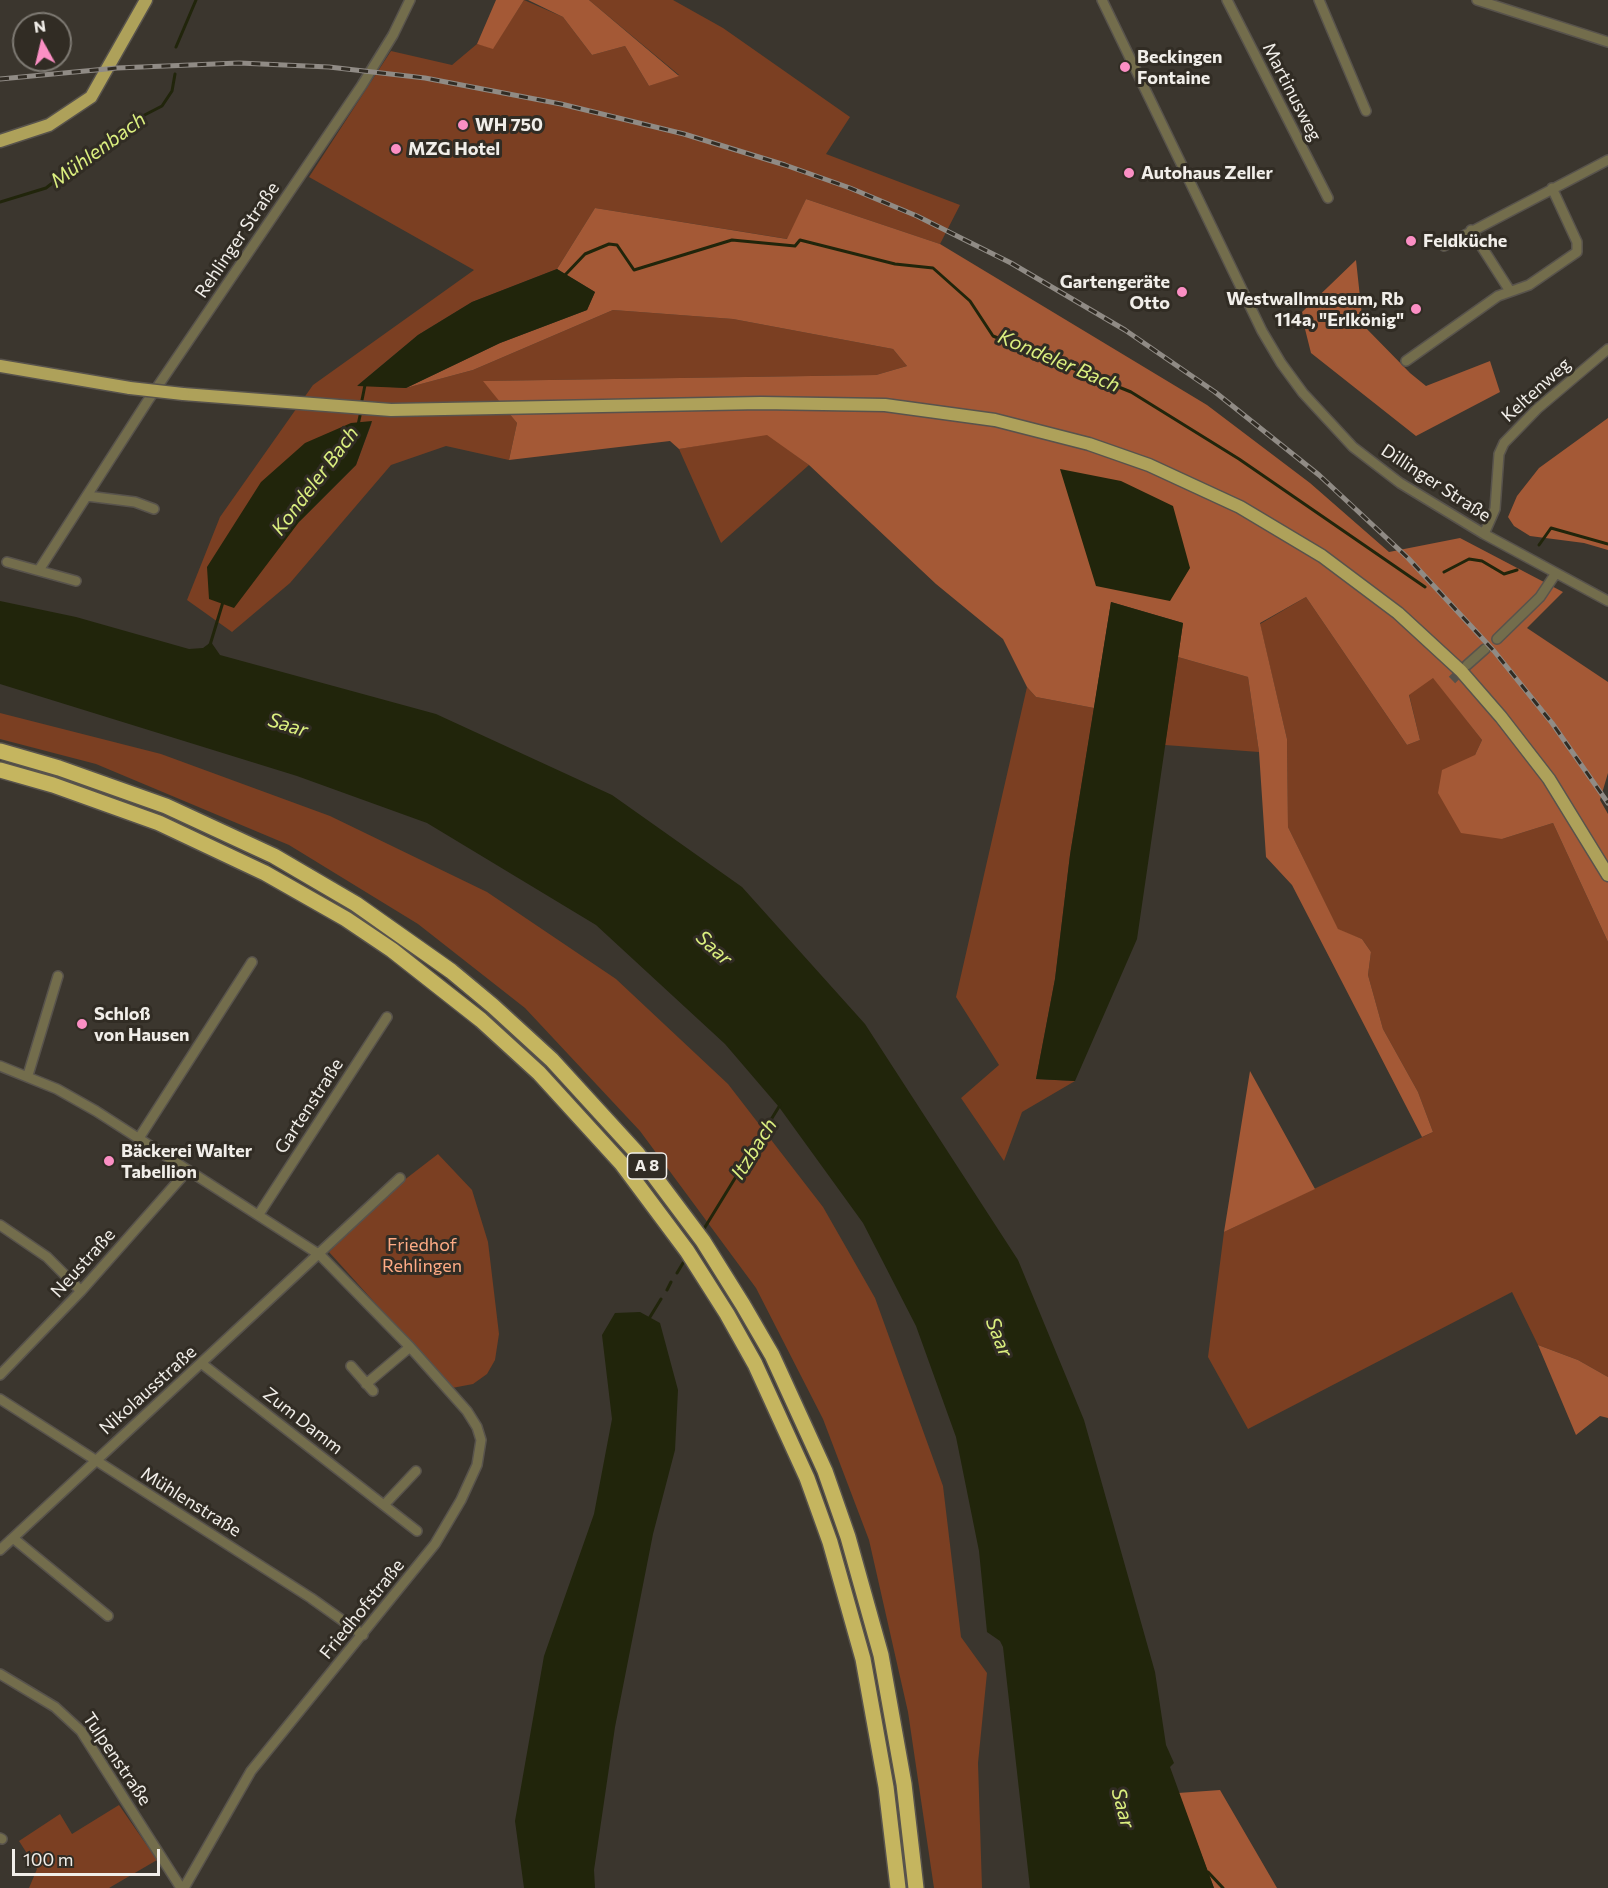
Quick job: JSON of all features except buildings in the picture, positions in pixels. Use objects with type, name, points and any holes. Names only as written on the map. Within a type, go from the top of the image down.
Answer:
[{"type":"highway","name":"A 8","points":[[0,751],[58,768],[166,806],[274,856],[356,904],[441,964],[493,1006],[552,1060],[637,1153],[703,1241],[743,1305],[772,1355],[825,1472],[848,1537],[881,1655],[904,1784],[916,1888]]},
{"type":"highway","name":"A 8","points":[[0,770],[159,823],[265,873],[346,919],[392,950],[481,1020],[539,1074],[622,1164],[687,1251],[727,1314],[755,1364],[807,1478],[831,1542],[863,1659],[886,1787],[898,1888]]},
{"type":"main road","points":[[0,141],[49,125],[92,97],[146,0]]},
{"type":"main road","points":[[0,366],[130,388],[183,394],[391,410],[819,403],[885,405],[995,420],[1061,436],[1149,465],[1240,507],[1288,534],[1356,579],[1398,613],[1461,671],[1549,779],[1608,875]]},
{"type":"street","name":"Rehlinger Straße","points":[[39,570],[161,381],[362,85],[393,35],[410,0]]},
{"type":"street","name":"Dillinger Straße","points":[[1102,0],[1246,301],[1281,363],[1324,418],[1378,468],[1484,534],[1608,601]]},
{"type":"street","name":"Martinusweg","points":[[1227,0],[1328,198]]},
{"type":"street","points":[[1319,0],[1366,111]]},
{"type":"street","points":[[1478,0],[1608,42]]},
{"type":"street","points":[[1444,246],[1608,160]]},
{"type":"street","points":[[1406,361],[1498,296],[1529,285],[1577,252],[1577,242],[1552,188]]},
{"type":"street","points":[[1471,230],[1510,291]]},
{"type":"street","name":"Keltenweg","points":[[1484,534],[1495,509],[1499,454],[1504,443],[1537,409],[1608,349]]},
{"type":"street","points":[[87,496],[135,502],[154,509]]},
{"type":"street","points":[[7,562],[76,581]]},
{"type":"street","points":[[1497,639],[1540,597],[1556,573]]},
{"type":"street","points":[[1467,665],[1485,649]]},
{"type":"street","points":[[140,1138],[252,962]]},
{"type":"street","points":[[28,1075],[58,976]]},
{"type":"street","name":"Gartenstraße","points":[[259,1214],[387,1017]]},
{"type":"street","name":"Friedhofstraße","points":[[0,1066],[28,1075],[57,1089],[140,1138],[320,1255],[410,1347],[467,1411],[477,1427],[481,1452],[461,1500],[439,1537],[363,1635],[250,1771],[183,1888]]},
{"type":"street","name":"Neustraße","points":[[0,1375],[81,1291],[188,1170]]},
{"type":"street","name":"Nikolausstraße","points":[[0,1550],[320,1255],[400,1178]]},
{"type":"street","points":[[0,1225],[47,1257],[81,1291]]},
{"type":"street","points":[[351,1366],[370,1387],[410,1347]]},
{"type":"street","name":"Zum Damm","points":[[201,1363],[417,1531]]},
{"type":"street","name":"Mühlenstraße","points":[[0,1399],[311,1598],[363,1635]]},
{"type":"street","points":[[384,1505],[416,1471]]},
{"type":"street","points":[[13,1538],[108,1616]]},
{"type":"street","name":"Tulpenstraße","points":[[0,1674],[55,1707],[81,1731],[183,1888]]},
{"type":"green space","points":[[524,0],[563,17],[592,55],[625,46],[649,86],[679,75],[589,0],[673,0],[723,28],[850,117],[826,154],[960,205],[940,244],[806,199],[788,239],[595,208],[557,269],[472,302],[418,335],[358,385],[406,388],[473,370],[613,310],[733,319],[893,349],[907,366],[876,375],[484,381],[517,423],[509,460],[446,446],[391,465],[290,583],[232,632],[187,600],[220,517],[313,385],[474,270],[309,177],[391,51],[452,65],[477,44],[493,48]],"holes":[[[372,422],[356,465],[299,522]]]},
{"type":"green space","points":[[767,434],[809,465],[721,543],[679,449]]},
{"type":"green space","points":[[1306,597],[1407,745],[1420,740],[1409,694],[1433,677],[1482,740],[1475,755],[1502,839],[1553,823],[1608,942],[1608,1377],[1578,1360],[1538,1345],[1512,1292],[1248,1429],[1208,1357],[1224,1232],[1433,1132],[1418,1092],[1383,1029],[1368,975],[1371,952],[1362,939],[1338,930],[1288,827],[1287,739],[1260,624]]},
{"type":"green space","points":[[1178,657],[1248,677],[1259,752],[1165,745]]},
{"type":"green space","points":[[1027,687],[1036,697],[1094,708],[1070,855],[1055,979],[1036,1079],[1075,1081],[1022,1112],[1004,1161],[961,1098],[999,1065],[956,997]]},
{"type":"green space","points":[[0,713],[161,754],[330,816],[487,892],[616,979],[728,1084],[823,1207],[875,1298],[943,1486],[961,1637],[987,1673],[978,1763],[982,1888],[934,1888],[908,1712],[869,1540],[823,1419],[756,1288],[640,1131],[525,1008],[418,924],[289,845],[96,764],[0,739]]},
{"type":"green space","name":"Friedhof Rehlingen","points":[[438,1154],[472,1190],[488,1242],[499,1334],[495,1360],[487,1374],[473,1384],[452,1388],[329,1252],[403,1181]]},
{"type":"green space","points":[[119,1805],[157,1860],[109,1888],[29,1888],[37,1869],[19,1841],[60,1814],[72,1834]]},
{"type":"shaded area","points":[[496,0],[524,0],[493,49],[477,44]]},
{"type":"shaded area","points":[[528,0],[589,0],[679,76],[649,86],[625,46],[592,55],[563,17]]},
{"type":"shaded area","points":[[806,199],[940,244],[1207,405],[1310,483],[1389,552],[1460,538],[1563,592],[1527,628],[1608,682],[1608,773],[1600,800],[1608,814],[1608,942],[1553,823],[1502,839],[1461,833],[1438,793],[1442,770],[1475,755],[1482,740],[1433,678],[1409,695],[1420,740],[1407,745],[1306,597],[1260,623],[1287,739],[1288,827],[1338,929],[1362,939],[1371,952],[1368,975],[1383,1029],[1418,1092],[1433,1132],[1422,1137],[1292,885],[1266,857],[1259,752],[1248,677],[1178,657],[1183,623],[1111,602],[1094,708],[1036,697],[1027,687],[1003,639],[936,584],[809,465],[767,435],[679,449],[670,441],[509,460],[517,423],[483,381],[876,375],[907,366],[893,349],[733,319],[613,310],[473,370],[406,388],[500,343],[587,310],[595,292],[557,269],[595,208],[787,239]]},
{"type":"shaded area","points":[[1356,260],[1363,325],[1410,373],[1426,386],[1490,361],[1500,392],[1416,436],[1311,353],[1301,313]]},
{"type":"shaded area","points":[[1608,418],[1608,550],[1584,543],[1530,536],[1514,526],[1508,517],[1517,496],[1539,468]]},
{"type":"shaded area","points":[[1250,1071],[1315,1189],[1224,1232]]},
{"type":"shaded area","points":[[1538,1345],[1578,1360],[1608,1377],[1608,1418],[1600,1416],[1576,1435]]},
{"type":"shaded area","points":[[1220,1790],[1277,1888],[1214,1888],[1178,1793]]},
{"type":"water","points":[[557,269],[595,292],[587,310],[500,343],[406,388],[357,386],[418,335],[472,302]]},
{"type":"water","points":[[372,421],[356,465],[299,522],[234,608],[209,599],[207,567],[261,482],[305,443],[351,423]]},
{"type":"water","points":[[1060,469],[1121,481],[1173,506],[1190,568],[1170,601],[1096,586]]},
{"type":"water","name":"Saar","points":[[0,601],[76,617],[189,649],[203,648],[211,642],[220,655],[436,714],[612,795],[742,887],[865,1024],[1018,1260],[1084,1420],[1155,1672],[1166,1745],[1174,1763],[1170,1767],[1214,1888],[1030,1888],[1003,1647],[1000,1641],[987,1632],[979,1551],[956,1437],[916,1326],[863,1223],[779,1107],[725,1044],[596,925],[427,823],[297,776],[0,684]]},
{"type":"water","points":[[1111,602],[1183,623],[1137,939],[1075,1081],[1036,1079],[1055,979],[1070,855]]},
{"type":"water","points":[[640,1312],[660,1323],[678,1390],[675,1450],[653,1534],[615,1727],[594,1870],[595,1888],[524,1888],[515,1821],[544,1656],[594,1514],[612,1419],[602,1335],[615,1313]]},
{"type":"waterway","name":"Mühlenbach","points":[[176,47],[196,0]]},
{"type":"waterway","name":"Mühlenbach","points":[[0,202],[46,188],[131,122],[162,106],[172,91],[175,74]]},
{"type":"waterway","name":"Kondeler Bach","points":[[565,275],[585,254],[609,244],[617,245],[634,270],[732,240],[795,246],[800,240],[895,264],[933,268],[970,301],[993,336],[1131,392],[1239,459],[1425,587]]},
{"type":"waterway","name":"Kondeler Bach","points":[[361,405],[365,385]]},
{"type":"waterway","name":"Kondeler Bach","points":[[358,425],[361,411]]},
{"type":"waterway","name":"Kondeler Bach","points":[[1539,545],[1551,528],[1608,544]]},
{"type":"waterway","name":"Kondeler Bach","points":[[1444,572],[1469,559],[1482,561],[1504,574],[1517,570]]},
{"type":"waterway","name":"Kondeler Bach","points":[[210,645],[223,602]]},
{"type":"waterway","name":"Itzbach","points":[[702,1232],[780,1105]]},
{"type":"waterway","name":"Itzbach","points":[[677,1273],[683,1263]]},
{"type":"waterway","name":"Itzbach","points":[[667,1290],[671,1282]]},
{"type":"waterway","name":"Itzbach","points":[[650,1317],[661,1299]]},
{"type":"waterway","points":[[1208,1872],[1223,1888]]},
{"type":"tunnel","points":[[1452,680],[1465,667]]},
{"type":"railway","points":[[0,79],[117,68],[239,63],[329,67],[425,78],[561,104],[684,134],[785,165],[850,188],[917,216],[1011,263],[1125,330],[1215,392],[1319,475],[1408,558],[1494,651],[1552,723],[1608,803]]},
{"type":"place","name":"Beckingen Fontaine","points":[[1125,67]]},
{"type":"place","name":"WH 750","points":[[463,125]]},
{"type":"place","name":"MZG Hotel","points":[[396,149]]},
{"type":"place","name":"Autohaus Zeller","points":[[1129,173]]},
{"type":"place","name":"Feldküche","points":[[1411,241]]},
{"type":"place","name":"Gartengeräte Otto","points":[[1182,292]]},
{"type":"place","name":"Westwallmuseum, Rb 114a, \"Erlkönig\"","points":[[1416,309]]},
{"type":"place","name":"Schloß von Hausen","points":[[82,1024]]},
{"type":"place","name":"Bäckerei Walter Tabellion","points":[[109,1161]]}]
